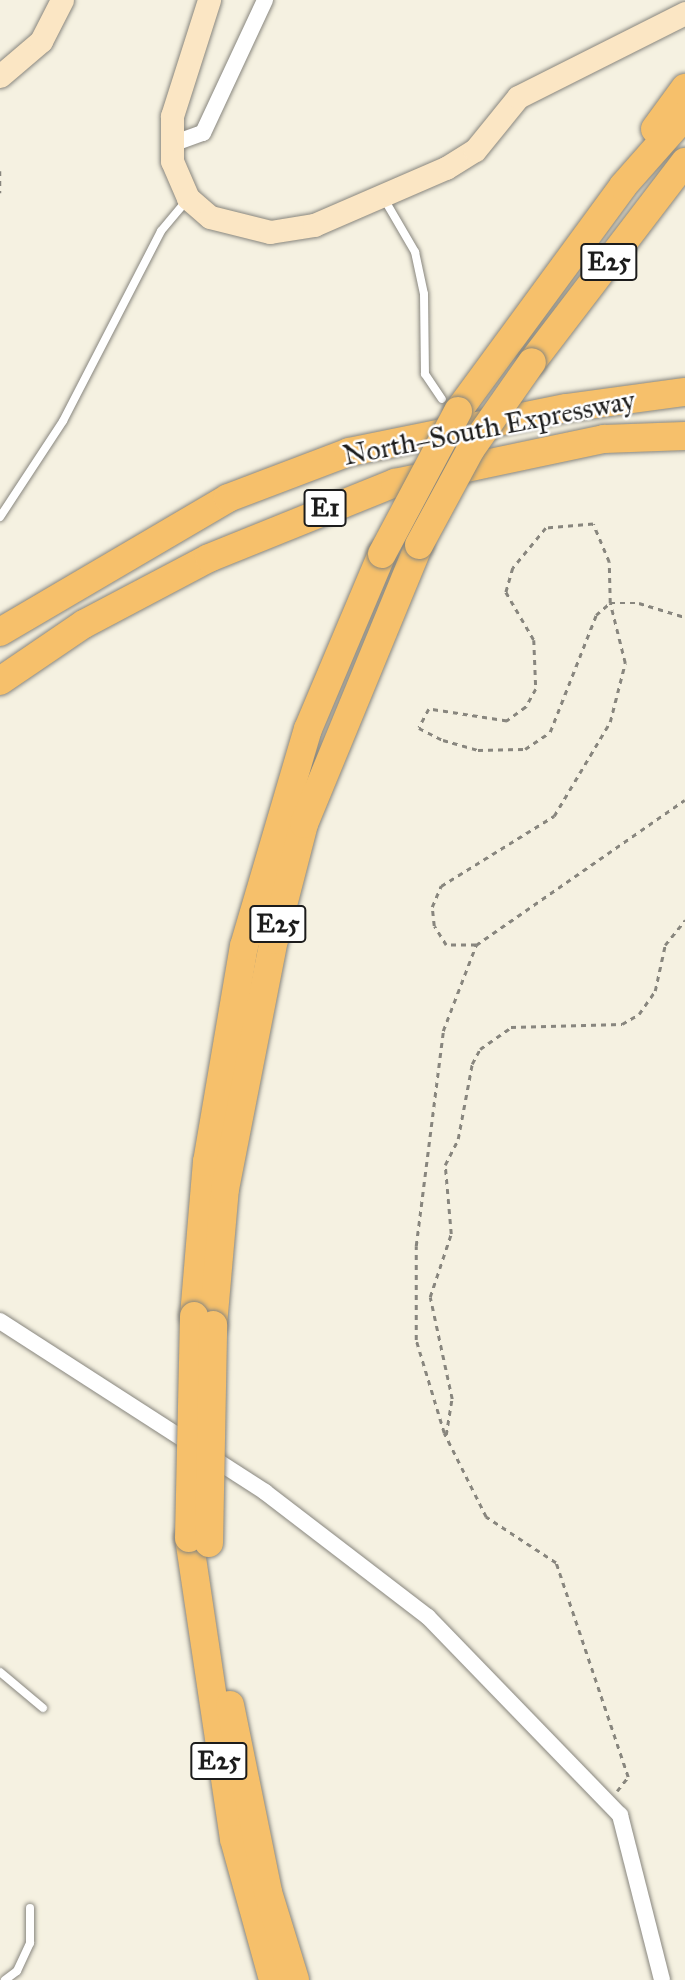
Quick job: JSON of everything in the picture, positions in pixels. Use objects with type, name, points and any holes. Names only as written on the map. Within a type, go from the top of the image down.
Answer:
[{"type":"highway","points":[[622,186],[636,154],[685,88]]},
{"type":"highway","name":"E25","points":[[274,1980],[234,1839],[199,1540],[207,1162],[244,946],[308,729],[382,554],[430,457],[497,353],[622,186],[685,116]]},
{"type":"highway","name":"E25","points":[[203,1320],[225,1189],[274,940],[304,824],[419,545],[490,418],[685,162]]},
{"type":"highway","points":[[532,362],[685,188]]},
{"type":"highway","name":"North–South Expressway","points":[[0,632],[228,498],[349,452],[566,408],[685,393]]},
{"type":"highway","name":"North–South Expressway","points":[[0,681],[84,624],[209,558],[395,483],[604,439],[685,436]]},
{"type":"highway","name":"E25","points":[[199,1540],[233,1730],[295,1980]]},
{"type":"main road","points":[[0,76],[41,41],[62,0]]},
{"type":"main road","points":[[209,0],[172,116],[172,144],[177,179],[188,198],[227,225],[270,232],[314,226],[475,150],[518,97],[685,13]]},
{"type":"street","points":[[172,144],[203,133],[265,0]]},
{"type":"street","points":[[0,1321],[265,1492],[428,1617],[608,1802],[633,1847],[662,1980]]},
{"type":"lane","points":[[381,194],[415,252],[424,294],[425,374],[442,399]]},
{"type":"lane","points":[[0,517],[63,421],[161,231],[188,198]]},
{"type":"lane","points":[[0,1672],[43,1708]]},
{"type":"lane","points":[[5,1980],[17,1971],[30,1942],[30,1908]]},
{"type":"path","points":[[0,171],[0,192]]},
{"type":"path","points":[[475,945],[446,944],[432,907],[442,886],[554,816],[610,722],[625,663],[610,603],[609,562],[593,523],[546,528],[513,568],[506,592],[534,640],[539,671],[526,707],[507,720],[429,709],[419,728],[478,750],[525,749],[550,732],[596,615],[610,603],[639,603],[685,617]]},
{"type":"path","points":[[608,1802],[628,1777],[556,1563],[486,1517],[446,1435],[416,1340],[416,1246],[443,1031],[475,945],[685,800]]},
{"type":"path","points":[[446,1435],[452,1399],[430,1297],[451,1234],[445,1165],[458,1139],[472,1064],[480,1049],[512,1027],[622,1024],[639,1014],[655,991],[665,945],[685,920]]}]
